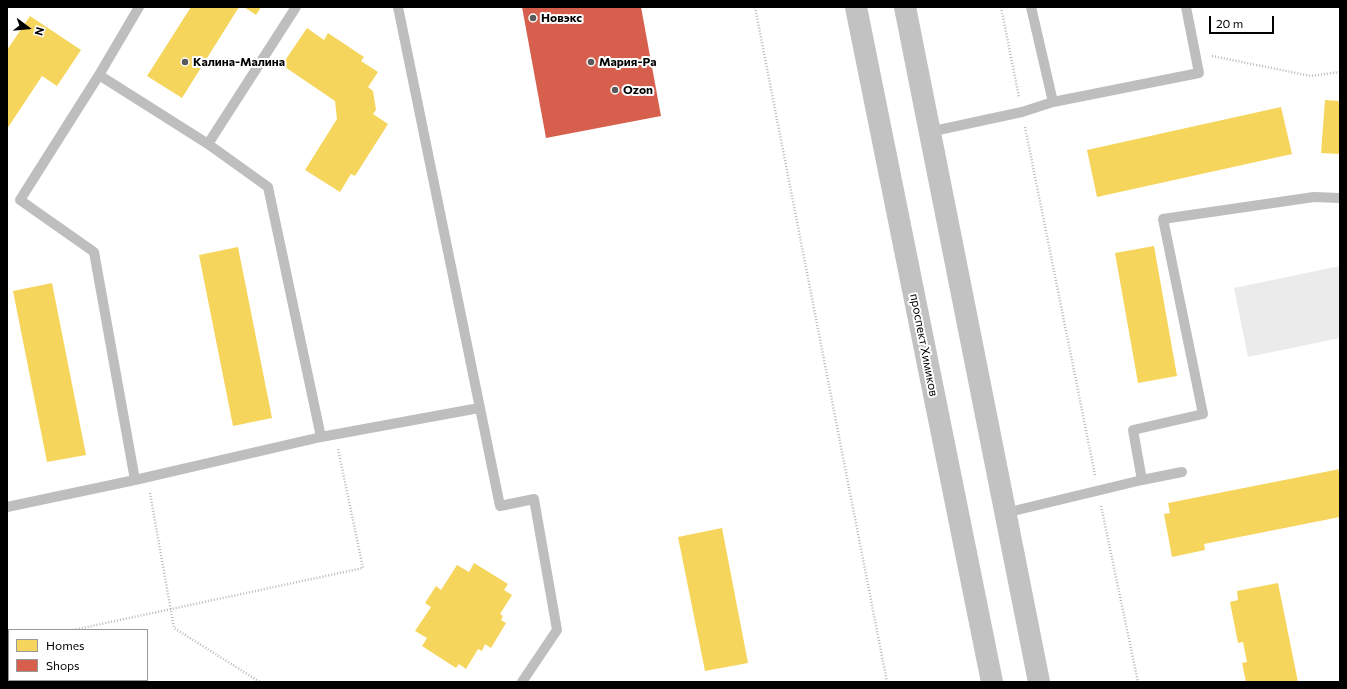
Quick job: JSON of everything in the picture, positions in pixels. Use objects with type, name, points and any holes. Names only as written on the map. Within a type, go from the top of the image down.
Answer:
[{"type":"street","name":"проспект Химиков","points":[[856,7],[992,682]]},
{"type":"street","points":[[905,7],[1039,682]]},
{"type":"lane","points":[[135,480],[94,252],[20,200],[99,75],[139,7]]},
{"type":"lane","points":[[208,144],[296,7]]},
{"type":"lane","points":[[398,7],[500,506],[534,499],[557,630],[522,682]]},
{"type":"lane","points":[[1031,7],[1053,102]]},
{"type":"lane","points":[[929,132],[1022,112],[1053,102],[1199,73],[1186,7]]},
{"type":"lane","points":[[99,75],[208,144],[268,187],[321,437]]},
{"type":"lane","points":[[1142,480],[1133,430],[1203,414],[1163,219],[1314,197],[1340,198]]},
{"type":"lane","points":[[7,507],[135,480],[335,434],[479,408]]},
{"type":"lane","points":[[1005,513],[1142,480],[1182,472]]},
{"type":"path","points":[[755,7],[887,682]]},
{"type":"path","points":[[1001,7],[1098,491],[1138,682]]},
{"type":"path","points":[[1195,53],[1311,76],[1340,72]]},
{"type":"path","points":[[78,629],[364,568],[335,434]]},
{"type":"path","points":[[148,477],[174,628],[260,682]]},
{"type":"shaded area","points":[[1340,266],[1340,338],[1248,357],[1234,288]]},
{"type":"building: Homes","points":[[191,7],[239,7],[182,98],[147,76]]},
{"type":"building: Homes","points":[[244,7],[261,7],[256,15]]},
{"type":"building: Homes","points":[[30,16],[81,50],[57,86],[42,76],[7,129],[7,50]]},
{"type":"building: Homes","points":[[307,28],[324,40],[328,33],[364,57],[361,61],[378,72],[368,87],[373,91],[376,110],[373,114],[388,124],[355,176],[351,174],[340,192],[305,170],[337,119],[335,101],[282,65]]},
{"type":"building: Homes","points":[[1325,100],[1340,101],[1340,154],[1321,153]]},
{"type":"building: Homes","points":[[1281,107],[1292,154],[1097,197],[1087,150]]},
{"type":"building: Homes","points":[[1154,246],[1177,376],[1138,383],[1115,253]]},
{"type":"building: Homes","points":[[238,247],[272,418],[233,426],[199,255]]},
{"type":"building: Homes","points":[[52,283],[86,455],[47,462],[13,291]]},
{"type":"building: Homes","points":[[1340,469],[1340,517],[1204,544],[1205,550],[1172,557],[1164,514],[1170,513],[1168,503]]},
{"type":"building: Homes","points":[[722,528],[748,663],[705,671],[678,537]]},
{"type":"building: Homes","points":[[474,563],[508,584],[504,590],[512,595],[500,614],[503,616],[501,620],[506,623],[491,648],[485,644],[482,651],[478,649],[466,669],[459,664],[456,668],[422,646],[427,638],[415,631],[431,607],[425,603],[436,586],[441,590],[457,565],[469,572]]},
{"type":"building: Homes","points":[[1278,583],[1298,682],[1246,682],[1242,663],[1247,662],[1243,642],[1238,643],[1230,602],[1238,600],[1237,591]]},
{"type":"building: Shops","name":"Мария-Ра","points":[[522,7],[641,7],[661,116],[546,138]]},
{"type":"place","name":"Новэкс","points":[[533,18]]},
{"type":"place","name":"Калина-Малина","points":[[185,62]]},
{"type":"place","name":"Мария-Ра","points":[[591,62]]},
{"type":"place","name":"Ozon","points":[[615,90]]}]
